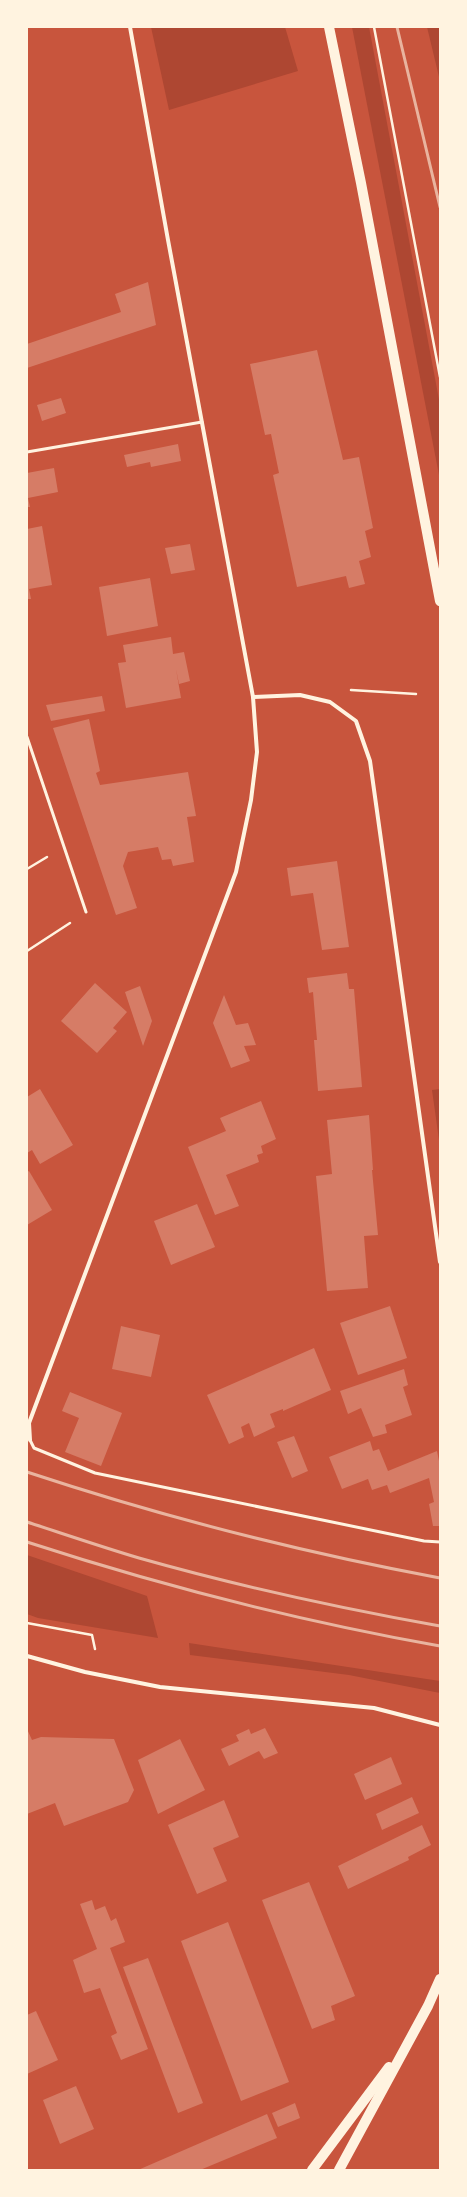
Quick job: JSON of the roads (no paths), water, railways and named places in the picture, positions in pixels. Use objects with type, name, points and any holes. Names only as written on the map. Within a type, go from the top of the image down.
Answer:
[{"type":"main road","points":[[329,27],[361,183],[440,601]]},
{"type":"main road","points":[[339,2170],[440,1979]]},
{"type":"main road","points":[[312,2170],[409,2040]]},
{"type":"street","points":[[30,1440],[28,1423],[236,872],[251,800],[257,752],[253,698],[130,27]]},
{"type":"street","points":[[253,698],[300,695],[330,702],[356,721],[370,761],[440,1262]]},
{"type":"street","points":[[27,1656],[86,1672],[160,1687],[374,1708],[440,1725]]},
{"type":"lane","points":[[27,452],[202,422]]},
{"type":"lane","points":[[27,737],[86,912]]},
{"type":"lane","points":[[30,1440],[34,1448],[95,1473],[424,1541],[440,1542]]},
{"type":"railway","points":[[397,27],[440,207]]},
{"type":"railway","points":[[27,1472],[129,1504],[232,1532],[336,1557],[440,1578]]},
{"type":"railway","points":[[27,1522],[139,1558],[214,1578],[326,1604],[440,1626]]},
{"type":"railway","points":[[27,1542],[180,1588],[283,1614],[440,1646]]}]
